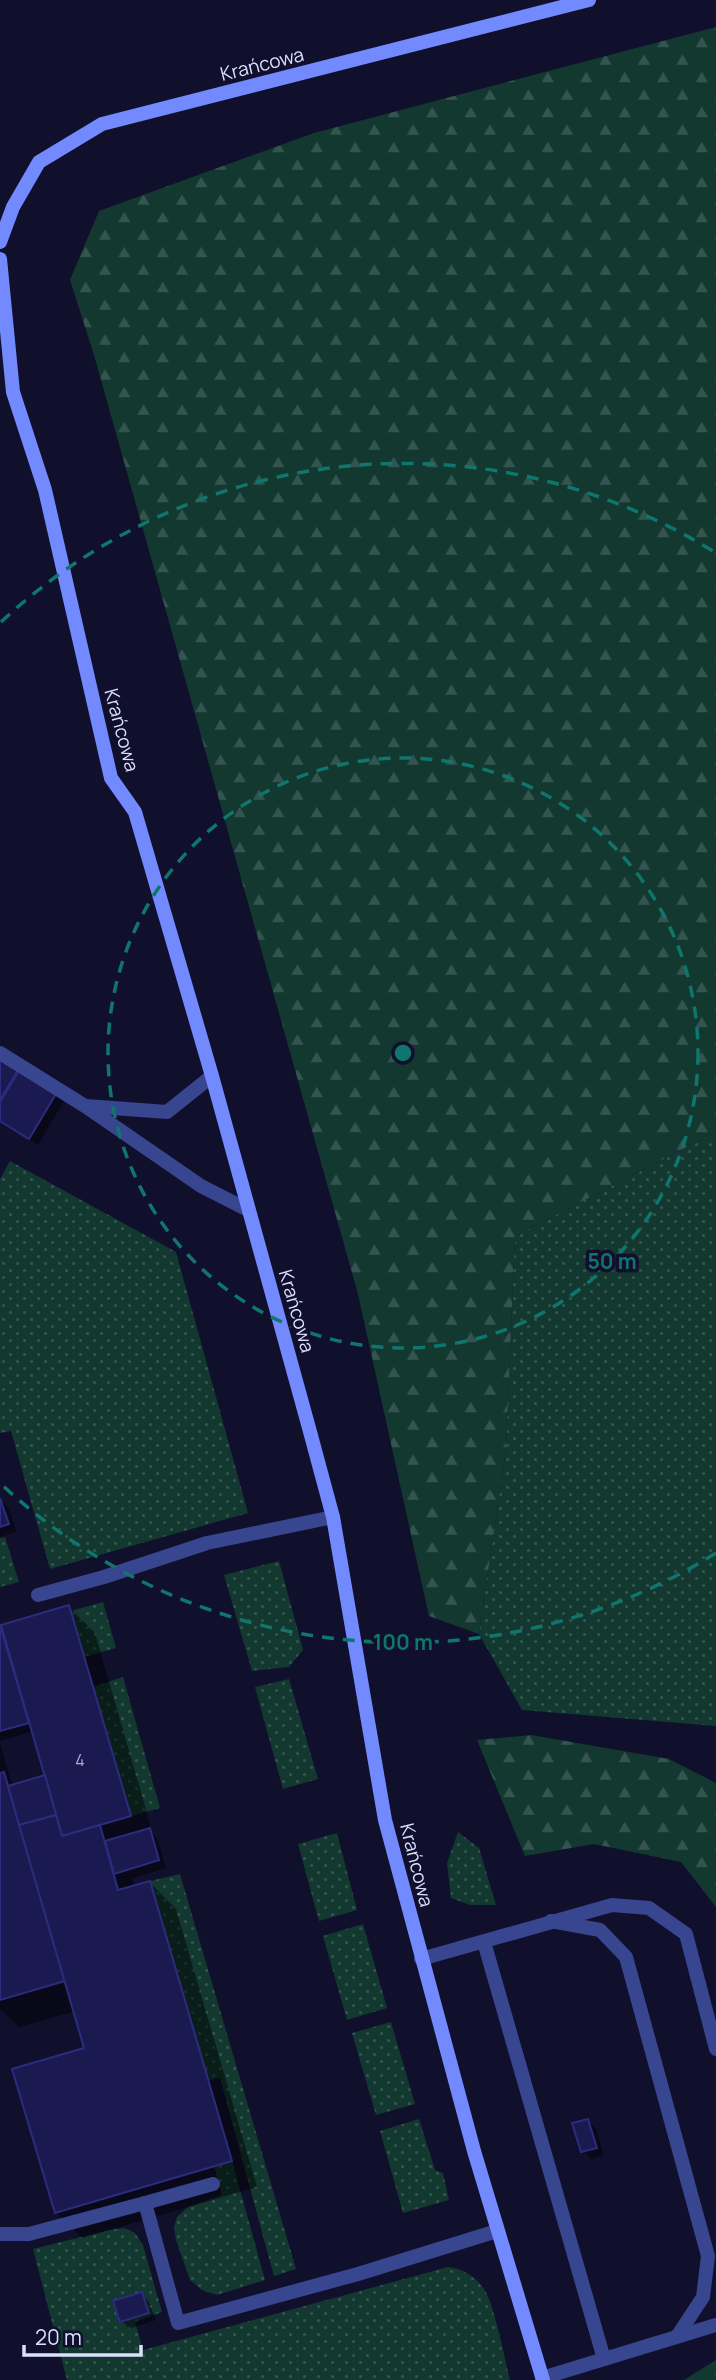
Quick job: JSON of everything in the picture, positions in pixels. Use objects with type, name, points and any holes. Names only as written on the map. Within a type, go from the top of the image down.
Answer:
[{"type":"street","name":"Krańcowa","points":[[0,242],[13,207],[39,162],[102,124],[589,0]]},
{"type":"street","name":"Krańcowa","points":[[0,259],[7,394],[45,490],[111,778],[135,812],[212,1076],[332,1517],[385,1820],[497,2231],[543,2379]]},
{"type":"lane","points":[[0,1053],[85,1105],[201,1186],[248,1210]]},
{"type":"lane","points":[[85,1105],[167,1112],[212,1076]]},
{"type":"lane","points":[[38,1595],[207,1544],[332,1517]]},
{"type":"lane","points":[[422,1959],[612,1905],[649,1908],[686,1934],[716,2049]]},
{"type":"lane","points":[[551,1921],[600,1930],[626,1957],[708,2256],[703,2297],[678,2335]]},
{"type":"lane","points":[[484,1941],[604,2359]]},
{"type":"lane","points":[[0,2234],[29,2234],[213,2184]]},
{"type":"lane","points":[[145,2203],[178,2323],[358,2274],[497,2231]]},
{"type":"lane","points":[[543,2379],[716,2325]]},
{"type":"green space","points":[[716,27],[716,1132],[515,1236],[506,1449],[479,1634],[429,1616],[358,1294],[94,355],[70,280],[99,211],[314,133]]},
{"type":"green space","points":[[716,1132],[716,1726],[522,1710],[479,1634],[506,1449],[515,1236]]},
{"type":"green space","points":[[10,1161],[176,1252],[248,1513],[50,1569],[11,1431],[0,1433],[0,1179]]},
{"type":"green space","points":[[5,1537],[19,1582],[0,1587],[0,1538]]},
{"type":"green space","points":[[279,1561],[303,1650],[289,1667],[252,1671],[224,1575]]},
{"type":"green space","points":[[103,1602],[116,1648],[84,1657],[71,1611]]},
{"type":"green space","points":[[123,1677],[160,1808],[131,1816],[93,1687]]},
{"type":"green space","points":[[289,1679],[318,1779],[283,1789],[255,1687]]},
{"type":"green space","points":[[531,1735],[669,1759],[716,1783],[716,1907],[681,1862],[594,1844],[525,1856],[477,1740]]},
{"type":"green space","points":[[458,1832],[479,1848],[496,1905],[470,1905],[451,1898],[447,1863]]},
{"type":"green space","points":[[337,1833],[357,1910],[319,1921],[298,1844]]},
{"type":"green space","points":[[180,1874],[296,2269],[274,2276],[220,2078],[208,2081],[150,1881]]},
{"type":"green space","points":[[363,1924],[387,2008],[347,2020],[323,1936]]},
{"type":"green space","points":[[391,2022],[415,2104],[376,2115],[352,2033]]},
{"type":"green space","points":[[419,2119],[435,2170],[443,2173],[449,2200],[403,2213],[380,2131]]},
{"type":"green space","points":[[232,2161],[265,2280],[217,2295],[202,2290],[190,2280],[174,2227],[177,2217],[188,2207],[222,2195],[214,2166]]},
{"type":"green space","points":[[124,2228],[135,2233],[143,2245],[162,2312],[135,2322],[143,2350],[448,2267],[459,2269],[477,2280],[488,2296],[510,2380],[67,2380],[33,2249]]},
{"type":"green space","points":[[716,2360],[716,2380],[684,2380]]},
{"type":"building","points":[[0,1059],[18,1070],[0,1100]]},
{"type":"building","points":[[23,1064],[60,1087],[29,1139],[0,1121],[0,1102]]},
{"type":"building","points":[[0,1498],[9,1524],[0,1527]]},
{"type":"building","points":[[69,1605],[131,1816],[62,1836],[1,1625]]},
{"type":"building","points":[[0,1625],[29,1723],[0,1731]]},
{"type":"building","points":[[4,1772],[65,1981],[0,2000],[0,1773]]},
{"type":"building","points":[[45,1775],[56,1815],[19,1825],[8,1786]]},
{"type":"building","points":[[56,1815],[62,1836],[100,1825],[118,1890],[150,1881],[232,2161],[55,2213],[12,2069],[84,2048],[19,1825]]},
{"type":"building","points":[[150,1828],[159,1860],[114,1874],[105,1841]]},
{"type":"building","points":[[588,2119],[597,2148],[581,2152],[572,2123]]},
{"type":"building","points":[[142,2292],[149,2313],[120,2322],[113,2301]]}]
